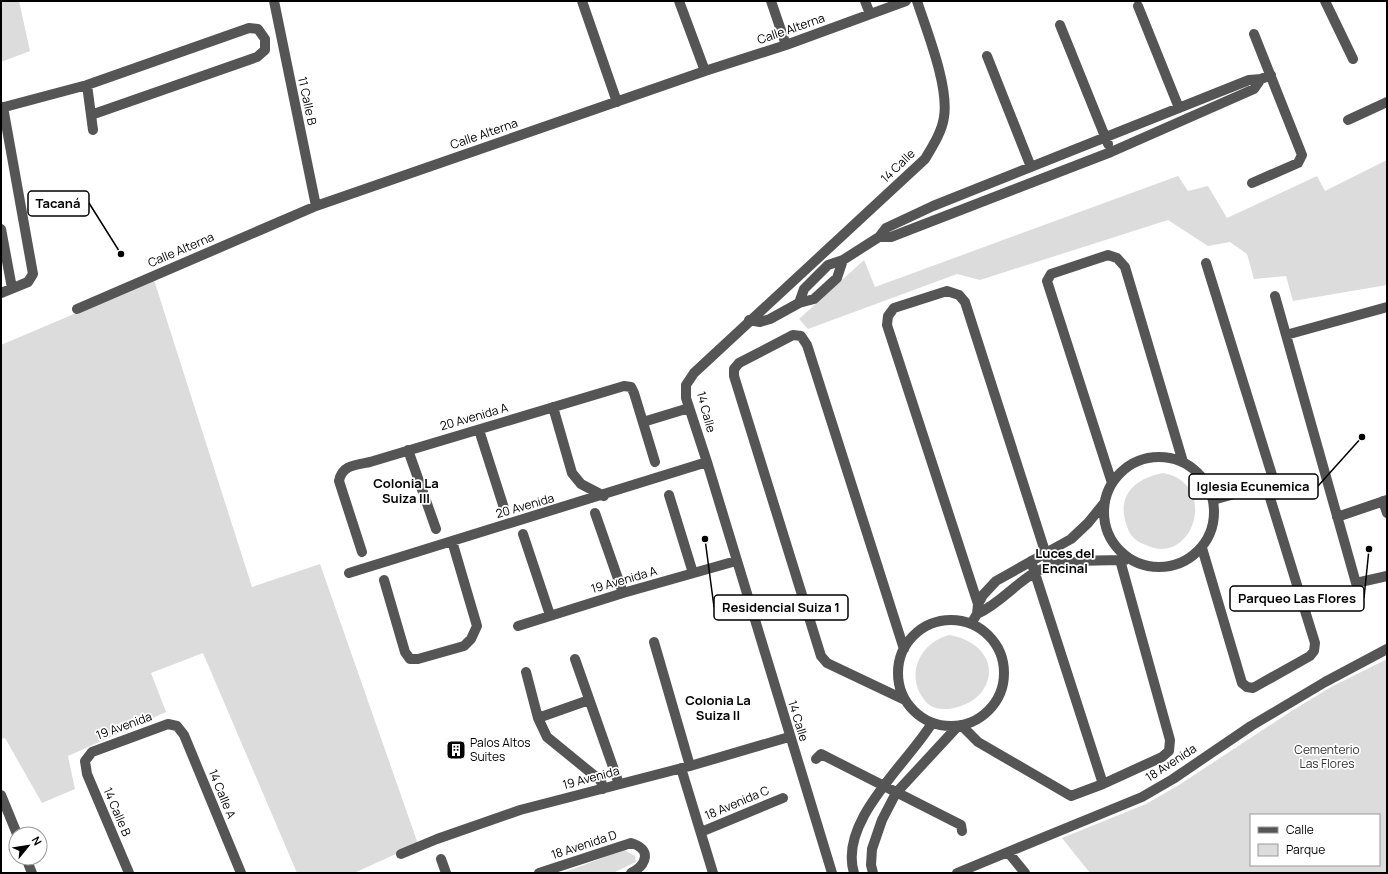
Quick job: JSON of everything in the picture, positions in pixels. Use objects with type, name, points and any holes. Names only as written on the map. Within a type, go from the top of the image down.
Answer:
[{"type":"street","name":"11 Calle B","points":[[274,1],[316,206]]},
{"type":"street","points":[[582,1],[617,102]]},
{"type":"street","points":[[679,1],[705,71]]},
{"type":"street","points":[[771,1],[786,45]]},
{"type":"street","points":[[865,1],[870,14]]},
{"type":"street","name":"Calle Alterna","points":[[77,308],[316,206],[705,71],[786,45],[906,1]]},
{"type":"street","name":"14 Calle","points":[[832,873],[707,462],[686,398],[686,385],[694,373],[749,320],[821,256],[925,159],[935,142],[944,118],[945,99],[918,1]]},
{"type":"street","points":[[1325,1],[1353,59]]},
{"type":"street","points":[[1138,6],[1179,108]]},
{"type":"street","points":[[1060,25],[1111,152]]},
{"type":"street","points":[[1,293],[28,282],[33,274],[2,108],[86,85],[249,28],[258,29],[264,39],[265,50],[257,57],[90,115]]},
{"type":"street","points":[[1252,183],[1298,163],[1302,155],[1254,34]]},
{"type":"street","points":[[987,56],[1031,167]]},
{"type":"street","points":[[799,303],[804,289],[816,275],[828,265],[843,260],[879,237],[886,228],[933,206],[1249,80],[1261,79],[1271,75]]},
{"type":"street","points":[[879,237],[891,237],[1111,152],[1254,89],[1261,79]]},
{"type":"street","points":[[86,85],[90,115],[94,130]]},
{"type":"street","points":[[1348,120],[1387,102]]},
{"type":"street","points":[[933,206],[938,219]]},
{"type":"street","points":[[1,229],[12,288]]},
{"type":"street","points":[[1112,483],[1047,281],[1051,274],[1108,256],[1117,258],[1125,267],[1183,462]]},
{"type":"street","points":[[749,320],[760,322],[770,319],[799,303],[814,299],[827,289],[837,278],[843,260]]},
{"type":"street","points":[[1206,263],[1272,475],[1271,480],[1266,485],[1213,500]]},
{"type":"street","points":[[977,609],[887,325],[888,316],[894,308],[947,291],[959,295],[965,302],[1050,567]]},
{"type":"street","points":[[1275,296],[1356,583],[1386,579]]},
{"type":"street","points":[[1286,335],[1387,307]]},
{"type":"street","points":[[904,649],[808,345],[801,336],[793,335],[740,363],[734,369],[734,376],[821,656],[827,662],[905,700]]},
{"type":"street","name":"20 Avenida A","points":[[362,552],[339,482],[340,474],[347,466],[479,430],[624,386],[631,387],[643,422]]},
{"type":"street","points":[[553,407],[572,473],[581,484],[604,496]]},
{"type":"street","points":[[655,462],[643,422],[690,408]]},
{"type":"street","points":[[479,430],[504,508]]},
{"type":"street","points":[[408,450],[436,530]]},
{"type":"street","points":[[1164,457],[1183,462],[1197,472],[1207,485],[1213,500],[1214,517],[1212,528],[1202,548],[1191,558],[1177,565],[1162,568],[1146,566],[1132,560],[1118,550],[1109,535],[1104,519],[1105,502],[1112,483],[1125,468],[1143,459],[1164,457]]},
{"type":"street","name":"20 Avenida","points":[[350,573],[604,496],[707,462]]},
{"type":"street","points":[[1202,548],[1242,683],[1247,687],[1253,688],[1310,656],[1314,650],[1315,643],[1266,485]]},
{"type":"street","points":[[669,496],[693,574]]},
{"type":"street","points":[[1337,517],[1385,501],[1387,513]]},
{"type":"street","points":[[971,624],[983,595],[996,581],[1045,552],[1071,539],[1088,523],[1105,502]]},
{"type":"street","points":[[595,513],[623,593]]},
{"type":"street","points":[[522,534],[550,615]]},
{"type":"street","points":[[384,580],[405,652],[410,659],[418,659],[464,646],[471,639],[476,626],[452,541]]},
{"type":"street","points":[[977,609],[991,608],[1009,590],[1035,572],[1050,567],[1100,559],[1132,560]]},
{"type":"street","points":[[960,726],[978,742],[1071,796],[1103,784],[1162,757],[1169,751],[1170,740],[1120,560]]},
{"type":"street","name":"19 Avenida A","points":[[518,626],[623,593],[736,561]]},
{"type":"street","points":[[1031,561],[1103,784]]},
{"type":"street","points":[[945,621],[958,621],[971,624],[985,633],[996,646],[1002,662],[1004,679],[999,695],[990,709],[977,720],[960,726],[948,726],[932,723],[915,712],[905,700],[899,684],[898,666],[904,649],[911,638],[932,624],[945,621]]},
{"type":"street","points":[[654,642],[701,832],[714,873]]},
{"type":"street","name":"18 Avenida","points":[[957,873],[1142,796],[1173,779],[1251,726],[1325,682],[1387,649]]},
{"type":"street","points":[[575,659],[619,784]]},
{"type":"street","points":[[526,672],[538,718],[547,737],[601,781],[603,789]]},
{"type":"street","points":[[538,718],[589,700]]},
{"type":"street","points":[[932,723],[923,738],[884,785],[856,833],[852,849],[853,871],[872,869],[872,849],[882,820],[896,793],[960,726]]},
{"type":"street","name":"19 Avenida","points":[[85,761],[92,752],[168,724],[177,726]]},
{"type":"street","name":"14 Calle A","points":[[177,726],[184,735],[241,873]]},
{"type":"street","name":"19 Avenida","points":[[401,854],[437,839],[520,810],[686,767],[790,737]]},
{"type":"street","points":[[816,759],[821,754],[884,785],[896,793],[961,825],[962,831]]},
{"type":"street","name":"14 Calle B","points":[[85,761],[87,774],[129,873]]},
{"type":"street","points":[[1,795],[14,826]]},
{"type":"street","name":"18 Avenida C","points":[[701,832],[782,798]]},
{"type":"street","name":"18 Avenida D","points":[[542,873],[631,843],[638,845],[643,849],[646,859],[643,865],[631,873]]},
{"type":"street","points":[[1008,852],[1026,873]]},
{"type":"street","points":[[441,859],[446,873]]},
{"type":"green space","points":[[1,1],[19,1],[30,51],[1,62]]},
{"type":"green space","points":[[1387,160],[1387,285],[1293,301],[1286,276],[1254,279],[1247,254],[1230,242],[1208,246],[1168,220],[980,280],[957,274],[808,329],[799,319],[864,260],[875,287],[1178,176],[1188,191],[1208,186],[1227,218],[1317,176],[1325,191]]},
{"type":"green space","points":[[154,280],[252,587],[320,564],[418,844],[354,873],[297,873],[203,653],[151,673],[166,712],[68,756],[75,789],[42,803],[5,738],[1,739],[1,345]]},
{"type":"green space","points":[[1163,473],[1181,480],[1191,492],[1195,506],[1194,521],[1187,535],[1176,545],[1163,549],[1143,544],[1131,535],[1124,518],[1124,508],[1125,499],[1135,485],[1152,476]]},
{"type":"green space","points":[[949,635],[968,641],[983,654],[987,661],[989,670],[988,680],[983,690],[972,701],[956,708],[939,709],[926,702],[919,692],[916,682],[916,672],[918,662],[930,645],[938,639]]},
{"type":"green space","name":"Cementerio Las Flores","points":[[1387,659],[1387,873],[1090,873],[1062,838],[1146,804],[1179,785],[1290,712],[1331,687]]},
{"type":"green space","points":[[624,850],[635,856],[636,862],[613,873],[562,873]]},
{"type":"place","name":"Tacaná","points":[[121,254]]},
{"type":"place","name":"Iglesia Ecunemica","points":[[1362,437]]},
{"type":"place","name":"Residencial Suiza 1","points":[[705,539]]},
{"type":"place","name":"Parqueo Las Flores","points":[[1369,549]]},
{"type":"place","name":"Palos Altos Suites","points":[[456,750]]},
{"type":"district","name":"Colonia La Suiza III","points":[[406,490]]},
{"type":"district","name":"Luces del Encinal","points":[[1065,560]]},
{"type":"district","name":"Colonia La Suiza II","points":[[718,708]]}]
